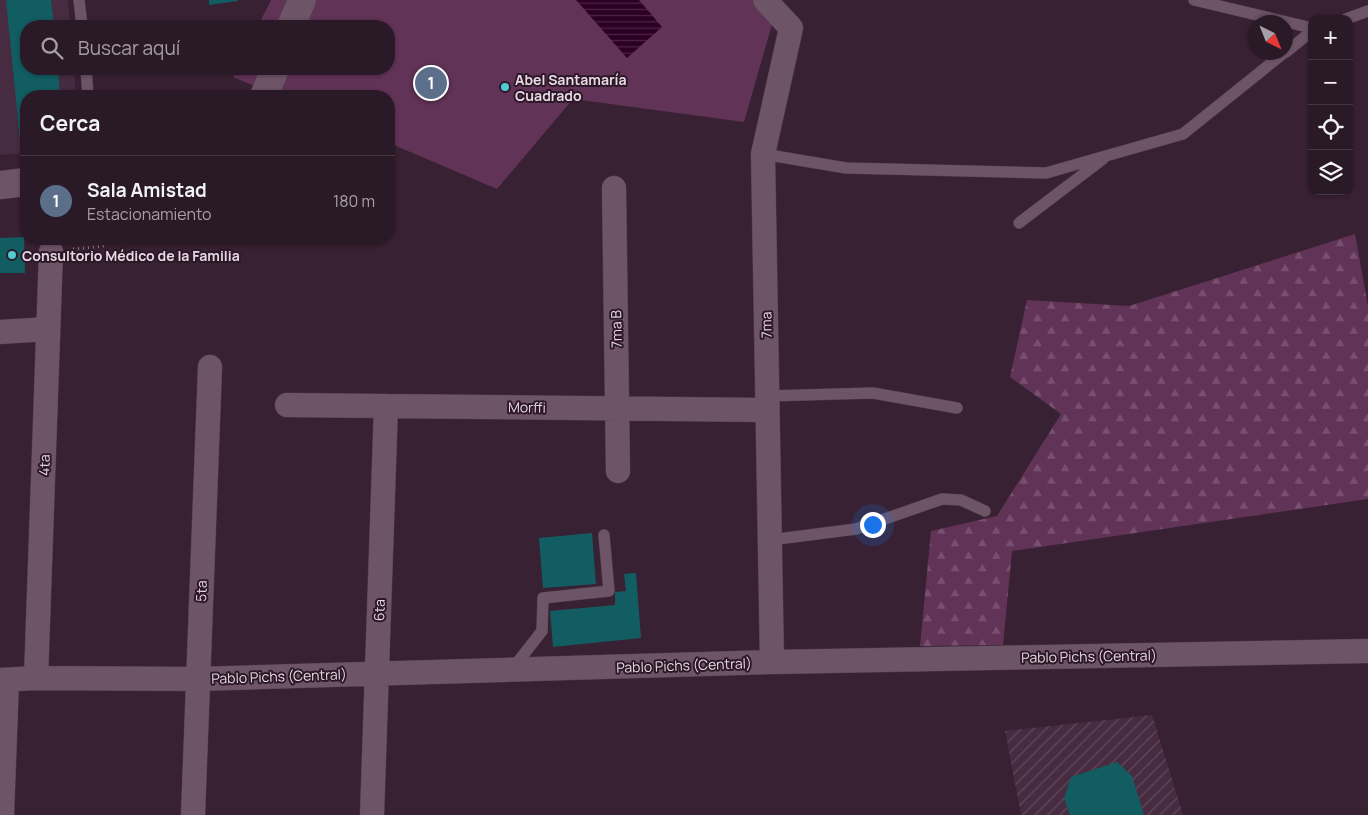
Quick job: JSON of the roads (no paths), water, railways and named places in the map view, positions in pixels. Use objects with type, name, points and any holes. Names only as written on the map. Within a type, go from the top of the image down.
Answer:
[{"type":"street","points":[[294,20],[302,0]]},
{"type":"street","name":"7ma","points":[[765,0],[790,28],[763,154],[772,662]]},
{"type":"street","points":[[266,90],[272,75]]},
{"type":"street","points":[[0,185],[20,183]]},
{"type":"street","name":"7ma B","points":[[614,188],[618,471]]},
{"type":"street","name":"4ta","points":[[36,678],[50,252]]},
{"type":"street","points":[[0,332],[48,328]]},
{"type":"street","name":"5ta","points":[[194,815],[197,679],[210,367]]},
{"type":"street","name":"Morffi","points":[[287,405],[617,408],[767,403]]},
{"type":"street","name":"6ta","points":[[372,815],[386,406]]},
{"type":"street","name":"Pablo Pichs (Central)","points":[[4,680],[36,678],[197,679],[772,662],[1368,651]]},
{"type":"street","points":[[2,815],[4,680]]},
{"type":"lane","points":[[79,0],[81,20]]},
{"type":"lane","points":[[1194,0],[1308,29]]},
{"type":"lane","points":[[1353,16],[1368,11]]},
{"type":"lane","points":[[1293,45],[1308,33]]},
{"type":"lane","points":[[763,154],[846,168],[1046,173],[1183,134],[1275,60]]},
{"type":"lane","points":[[86,75],[88,90]]},
{"type":"lane","points":[[1019,223],[1108,155]]},
{"type":"lane","points":[[767,403],[872,393],[957,408]]},
{"type":"lane","points":[[770,540],[856,529],[942,498],[961,500],[984,511]]},
{"type":"lane","points":[[510,671],[542,631],[542,598],[609,591],[604,535]]},
{"type":"place","name":"Sala Amistad","points":[[431,83]]},
{"type":"place","name":"Abel Santamaría Cuadrado","points":[[505,87]]},
{"type":"place","name":"Consultorio Médico de la Familia","points":[[12,255]]}]
